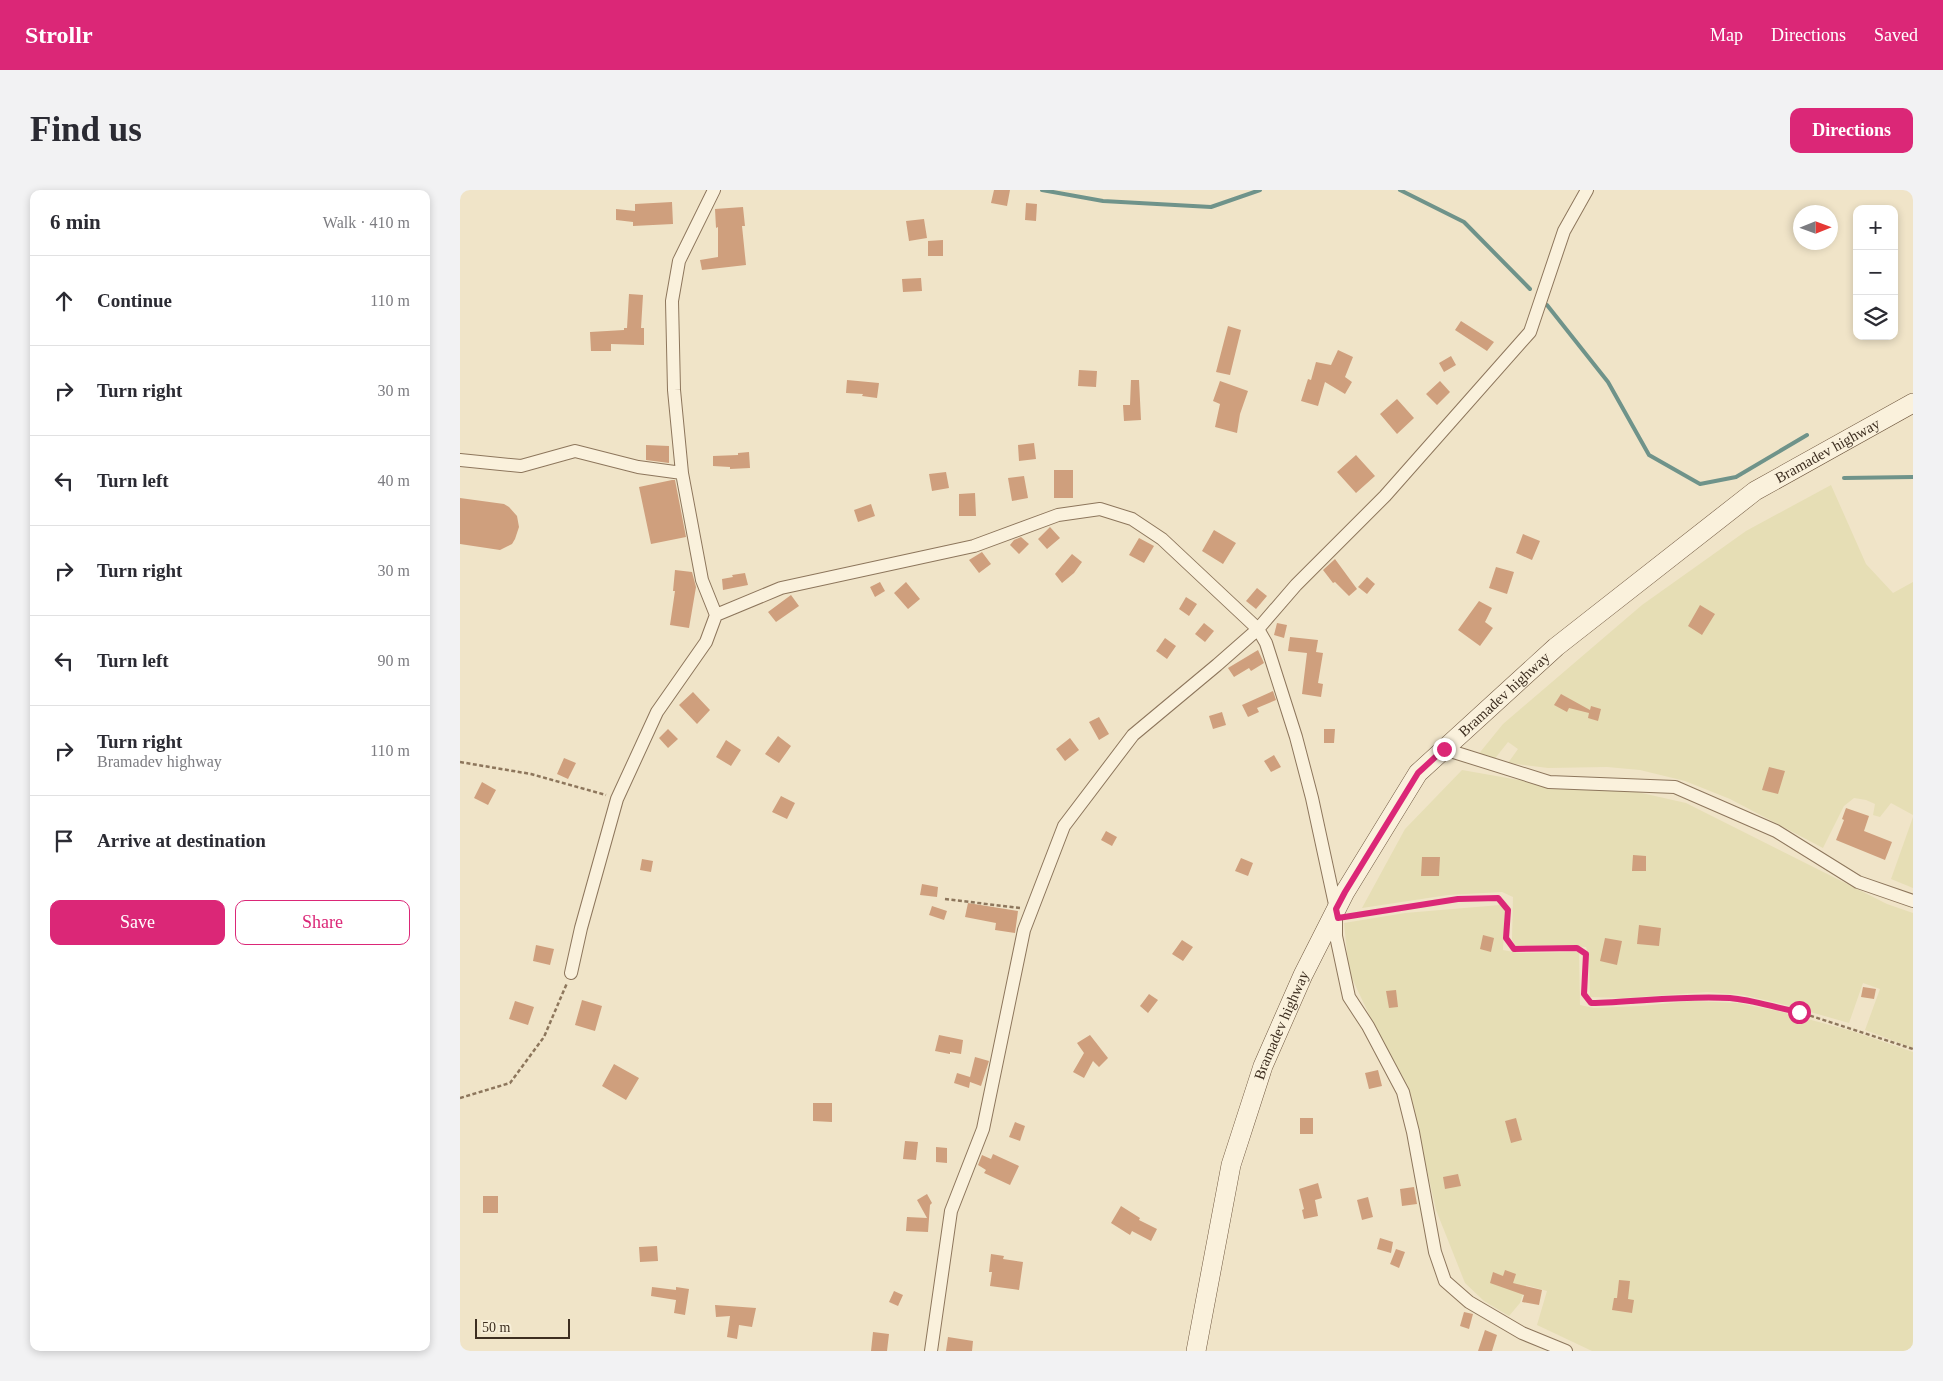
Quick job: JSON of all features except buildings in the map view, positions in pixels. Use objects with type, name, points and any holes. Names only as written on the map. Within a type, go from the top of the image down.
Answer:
[{"type":"street","points":[[572,973],[581,928],[617,799],[657,712],[706,642],[716,614],[702,580],[682,473],[674,390],[672,301],[678,261],[714,190]]},
{"type":"street","points":[[931,1351],[951,1211],[983,1129],[1024,930],[1064,826],[1133,735],[1217,666],[1258,629],[1296,585],[1385,496],[1530,332],[1564,231],[1586,190]]},
{"type":"street","name":"Bramadev highway","points":[[1196,1351],[1231,1165],[1263,1066],[1303,975],[1337,914],[1345,892],[1418,773],[1556,647],[1755,491],[1913,403]]},
{"type":"street","points":[[460,460],[521,466],[575,451],[638,467],[682,473]]},
{"type":"street","points":[[716,614],[781,588],[974,546],[1058,515],[1100,509],[1132,519],[1162,539],[1258,629],[1266,643],[1296,737],[1337,914],[1336,936],[1349,997],[1368,1026],[1403,1092],[1413,1132],[1435,1252],[1445,1281],[1469,1302],[1522,1333],[1566,1351]]},
{"type":"street","points":[[1444,749],[1549,782],[1676,787],[1776,831],[1858,882],[1913,901]]},
{"type":"path","points":[[460,762],[531,774],[617,799]]},
{"type":"path","points":[[1337,914],[1458,899],[1498,898],[1508,910],[1506,938],[1514,949],[1577,948],[1586,954],[1584,994],[1591,1003],[1635,1002],[1687,997],[1732,998],[1799,1012],[1913,1049]]},
{"type":"path","points":[[945,899],[1032,909]]},
{"type":"path","points":[[460,1098],[510,1083],[544,1037],[572,973]]},
{"type":"shaded area","points":[[1831,485],[1866,564],[1893,593],[1913,582],[1913,815],[1891,803],[1880,817],[1873,815],[1875,804],[1854,798],[1844,806],[1823,848],[1730,799],[1685,781],[1640,770],[1607,767],[1548,768],[1508,763],[1518,749],[1508,742],[1493,761],[1477,756],[1503,724],[1642,605],[1746,531]]},
{"type":"shaded area","points":[[1462,770],[1547,785],[1633,791],[1686,803],[1887,904],[1913,913],[1913,1048],[1865,1030],[1880,989],[1863,983],[1849,1023],[1743,995],[1707,992],[1622,998],[1590,997],[1589,956],[1586,947],[1551,945],[1515,946],[1512,939],[1513,897],[1502,892],[1448,895],[1362,908],[1405,829]]},
{"type":"shaded area","points":[[1913,817],[1913,888],[1891,879]]},
{"type":"shaded area","points":[[1500,905],[1505,911],[1503,950],[1519,953],[1579,952],[1580,1005],[1594,1008],[1691,1001],[1738,1003],[1782,1012],[1852,1031],[1913,1052],[1913,1351],[1592,1351],[1537,1325],[1547,1291],[1526,1285],[1520,1303],[1509,1316],[1484,1301],[1465,1283],[1436,1210],[1408,1086],[1375,1027],[1349,972],[1344,923],[1405,913]]},
{"type":"waterway","points":[[1042,190],[1103,201],[1211,207],[1260,190]]},
{"type":"waterway","points":[[1400,190],[1464,222],[1530,289]]},
{"type":"waterway","points":[[1547,305],[1608,382],[1649,455],[1700,484],[1736,477],[1807,435]]},
{"type":"waterway","points":[[1844,478],[1913,477]]},
{"type":"route","points":[[1444,749],[1418,773],[1345,892],[1336,909],[1338,918],[1458,899],[1498,898],[1508,910],[1506,938],[1514,949],[1577,948],[1586,954],[1584,994],[1591,1003],[1635,1002],[1687,997],[1732,998],[1799,1012]]}]
